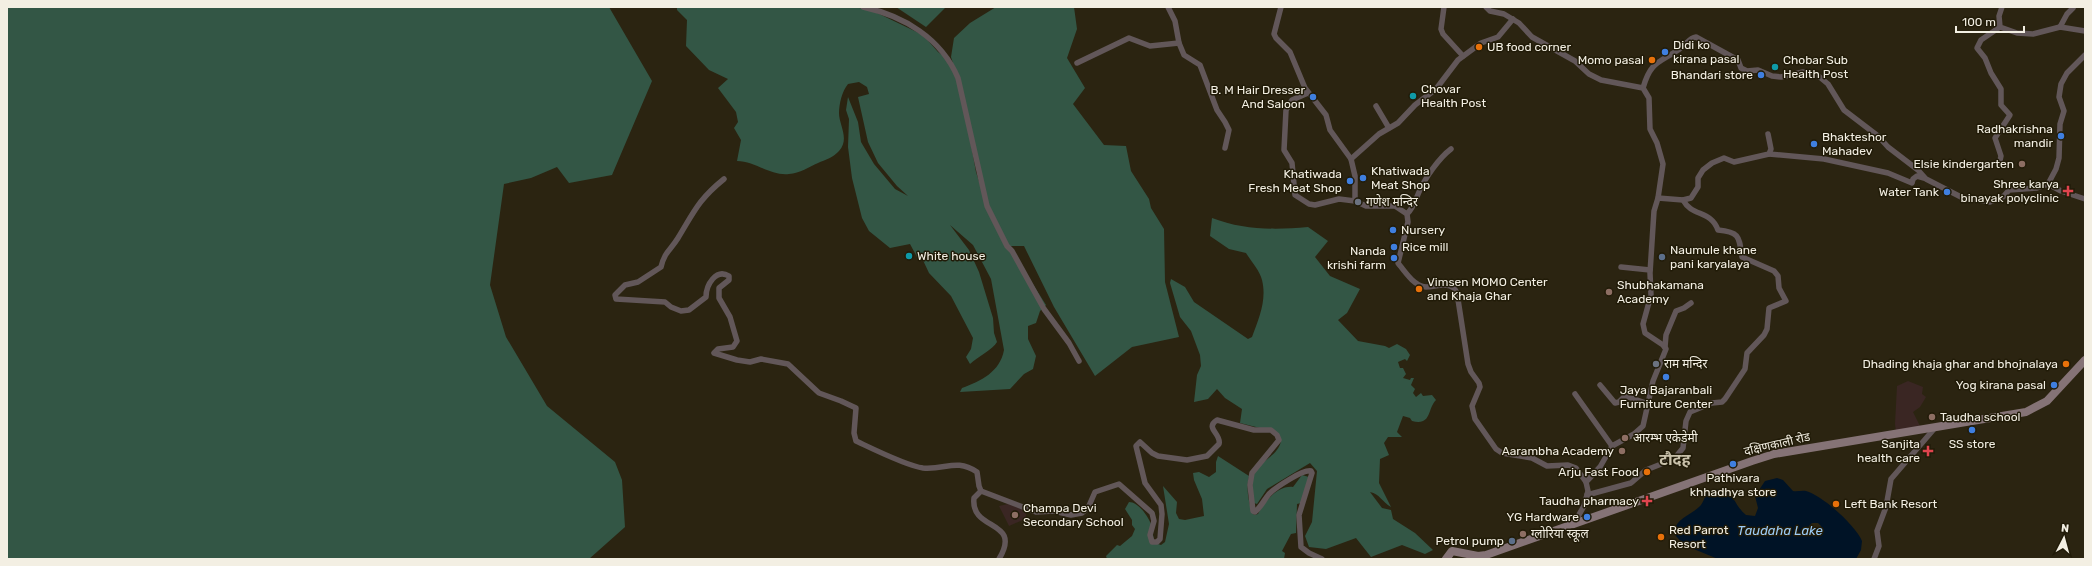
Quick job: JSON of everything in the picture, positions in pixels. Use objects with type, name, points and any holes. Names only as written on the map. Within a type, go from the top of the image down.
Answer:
[{"type":"main road","name":"दक्षिणकाली रोड","points":[[1446,559],[1452,551],[1478,556],[1486,554],[1573,525],[1767,456],[2017,415],[2036,409],[2047,401],[2085,360]]},
{"type":"street","points":[[863,7],[876,10],[914,26],[928,35],[952,61],[958,78],[987,206],[992,218],[1044,309],[1069,343],[1079,362]]},
{"type":"street","points":[[1168,7],[1175,21],[1179,43],[1184,55],[1200,65],[1205,74],[1211,96],[1229,130],[1225,148]]},
{"type":"street","points":[[1281,7],[1274,34],[1279,42],[1290,52],[1308,93],[1326,115],[1330,130],[1351,159],[1354,176],[1355,201]]},
{"type":"street","points":[[1444,7],[1441,29],[1443,34],[1463,56]]},
{"type":"street","points":[[1486,7],[1490,11],[1504,14],[1514,19],[1532,37],[1575,61],[1589,74],[1601,80],[1643,88]]},
{"type":"street","points":[[2000,27],[1999,16],[2002,7]]},
{"type":"street","points":[[2060,27],[2067,14],[2073,8]]},
{"type":"street","points":[[1351,159],[1379,134],[1398,123],[1415,105],[1436,89],[1463,56],[1481,43],[1498,37],[1514,19]]},
{"type":"street","points":[[2000,27],[2017,33],[2033,34],[2060,27],[2085,31]]},
{"type":"street","points":[[1999,165],[2001,156],[1995,138],[2010,115],[2001,105],[2001,89],[1991,73],[1985,58],[1977,48],[1981,40],[2000,27]]},
{"type":"street","points":[[1665,347],[1645,333],[1643,324],[1651,295],[1650,270],[1654,210],[1658,198],[1663,164],[1650,129],[1649,98],[1643,88],[1646,74],[1653,65],[1682,48],[1694,37],[1738,60],[1741,68],[1747,71],[1758,70],[1772,76],[1781,77],[1803,72],[1816,74],[1828,84],[1844,110],[1878,136],[1888,147],[1918,170],[1926,179]]},
{"type":"street","points":[[1077,63],[1129,38],[1150,46],[1179,43]]},
{"type":"street","points":[[1658,198],[1683,200],[1691,198],[1698,187],[1698,178],[1703,170],[1712,162],[1724,158],[1734,162],[1768,154],[1824,159],[1888,173],[1912,182],[1913,179],[1918,176],[1962,197],[1990,202],[2003,197],[2009,190],[2037,188],[2048,184],[2056,169],[2059,158],[2060,124],[2064,111],[2059,97],[2061,84],[2066,73],[2085,56]]},
{"type":"street","points":[[1308,93],[1292,100],[1286,110],[1284,150],[1292,163],[1295,195],[1309,204],[1315,205],[1339,199],[1355,201],[1372,207],[1395,206],[1407,214],[1408,222],[1398,263],[1418,284],[1426,287],[1448,285],[1454,288],[1457,294],[1468,364],[1480,387],[1472,406],[1475,419],[1496,449],[1508,454],[1532,458],[1547,466],[1571,465],[1576,468],[1586,482],[1588,495],[1584,506],[1573,525]]},
{"type":"street","points":[[1376,106],[1389,128]]},
{"type":"street","points":[[1768,134],[1771,149],[1768,154]]},
{"type":"street","points":[[1407,214],[1414,207],[1419,192],[1429,175],[1451,149]]},
{"type":"street","points":[[724,179],[697,204],[677,239],[664,254],[661,267],[638,282],[625,285],[615,294],[616,299],[665,302],[671,307],[681,311],[689,310],[706,296],[706,288],[708,283],[721,273],[724,273],[729,276],[729,280],[719,288],[719,298],[730,317],[737,341],[733,347],[718,349],[714,353],[737,360],[750,362],[761,359],[788,364],[819,393],[856,408],[854,433],[856,441],[876,451],[922,468],[958,464],[967,466],[977,472],[981,491]]},
{"type":"street","points":[[2048,184],[2061,191],[2085,199]]},
{"type":"street","points":[[1588,495],[1631,483],[1646,470],[1674,459],[1683,448],[1686,421],[1690,412],[1712,403],[1722,402],[1725,399],[1745,369],[1747,353],[1768,329],[1769,308],[1786,301],[1779,288],[1778,276],[1774,271],[1742,257],[1739,237],[1732,231],[1718,230],[1716,224],[1707,215],[1692,211],[1683,200]]},
{"type":"street","points":[[1621,267],[1650,270]]},
{"type":"street","points":[[1586,482],[1600,467],[1612,446],[1634,434],[1643,426],[1654,381],[1665,347],[1666,335],[1676,311],[1691,303]]},
{"type":"street","points":[[1600,385],[1615,403],[1619,402],[1625,396],[1649,404]]},
{"type":"street","points":[[1575,394],[1612,446]]},
{"type":"street","points":[[981,491],[1036,512],[1054,511],[1075,515],[1082,513],[1088,508],[1096,492],[1119,484],[1152,513],[1154,521],[1151,540],[1152,542],[1157,542],[1160,539],[1162,514],[1160,505],[1145,483],[1136,446],[1140,442],[1152,453],[1158,456],[1187,460],[1207,456],[1219,444],[1220,441],[1212,428],[1214,421],[1221,420],[1254,430],[1271,430],[1277,435],[1279,440],[1278,445],[1252,473],[1250,485],[1253,511],[1255,512],[1260,507],[1270,493],[1302,471],[1311,471],[1312,473],[1299,515],[1301,546],[1309,553],[1322,559]]},
{"type":"street","points":[[1874,559],[1878,546],[1877,531],[1886,507],[1892,479],[1934,429]]},
{"type":"street","points":[[981,491],[974,498],[977,515],[986,522],[998,527],[1004,535],[1005,548],[999,559]]},
{"type":"shaded area","points":[[1908,381],[1923,387],[1922,394],[1926,397],[1920,407],[1913,412],[1921,428],[1896,432],[1897,386]]},
{"type":"shaded area","name":"Champa Devi Secondary School","points":[[1008,504],[1027,511],[1025,519],[1009,526],[999,506]]},
{"type":"green space","points":[[7,7],[609,7],[652,81],[612,175],[569,183],[557,167],[531,178],[504,184],[490,285],[506,337],[547,406],[615,462],[622,480],[625,527],[589,559],[7,559]]},
{"type":"green space","points":[[677,7],[855,7],[873,11],[923,35],[938,52],[953,63],[951,57],[954,38],[970,23],[996,7],[1074,7],[1077,29],[1067,58],[1085,88],[1073,104],[1104,145],[1126,146],[1131,171],[1149,199],[1151,208],[1164,229],[1165,282],[1179,337],[1132,347],[1095,376],[1054,307],[1024,246],[1011,246],[1012,251],[1046,305],[1040,311],[1036,323],[1028,326],[1028,339],[1036,356],[1033,369],[1024,374],[1010,389],[960,392],[962,388],[989,375],[1002,358],[1004,350],[991,279],[973,245],[950,225],[969,250],[979,272],[993,318],[994,333],[997,342],[970,364],[966,357],[971,349],[973,338],[951,296],[929,273],[921,256],[917,257],[910,244],[890,248],[869,231],[862,218],[852,178],[848,147],[849,119],[846,110],[848,97],[858,122],[861,142],[874,164],[895,189],[908,196],[897,186],[878,163],[868,142],[858,97],[869,94],[867,87],[859,82],[848,84],[844,90],[840,102],[839,118],[844,142],[839,151],[832,157],[801,171],[789,174],[775,173],[750,163],[737,161],[741,140],[734,128],[738,122],[736,112],[718,88],[728,79],[709,70],[686,46],[687,20],[677,10]],"holes":[[[965,112],[985,200],[976,172]]]},
{"type":"green space","points":[[896,7],[946,7],[926,27]]},
{"type":"green space","points":[[1212,218],[1247,227],[1283,229],[1308,227],[1328,241],[1315,257],[1330,276],[1360,289],[1347,313],[1338,320],[1358,341],[1389,348],[1397,344],[1406,349],[1410,355],[1407,361],[1405,359],[1398,362],[1400,368],[1403,368],[1406,374],[1403,378],[1410,380],[1411,378],[1414,378],[1411,385],[1415,389],[1413,393],[1416,397],[1421,393],[1423,396],[1432,395],[1436,400],[1428,416],[1423,421],[1412,421],[1410,418],[1403,416],[1397,432],[1402,437],[1388,437],[1384,443],[1389,455],[1380,459],[1379,483],[1391,507],[1379,496],[1370,492],[1382,508],[1391,510],[1393,519],[1415,533],[1433,550],[1425,554],[1402,545],[1371,557],[1356,538],[1326,549],[1309,547],[1305,536],[1312,522],[1317,471],[1310,463],[1267,489],[1257,504],[1254,503],[1252,487],[1253,475],[1261,464],[1277,450],[1281,441],[1276,432],[1240,423],[1242,409],[1225,398],[1217,389],[1208,399],[1194,402],[1197,375],[1201,366],[1200,355],[1191,331],[1180,317],[1170,283],[1171,279],[1185,287],[1194,302],[1248,339],[1252,337],[1260,316],[1263,302],[1264,295],[1261,277],[1246,253],[1229,249],[1210,236]]},
{"type":"green space","points":[[1218,456],[1249,476],[1248,496],[1254,515],[1258,514],[1272,495],[1287,487],[1293,487],[1302,475],[1309,477],[1301,503],[1297,504],[1296,533],[1291,534],[1282,551],[1285,553],[1284,559],[1107,559],[1106,556],[1117,545],[1120,546],[1132,536],[1135,529],[1132,525],[1132,520],[1125,509],[1129,502],[1136,504],[1148,517],[1152,526],[1155,543],[1161,545],[1165,542],[1169,524],[1163,486],[1177,502],[1176,513],[1179,519],[1185,520],[1204,516],[1202,499],[1194,480],[1193,473],[1199,472],[1209,477],[1216,472],[1216,462]]},
{"type":"water","name":"Taudaha Lake","points":[[1777,478],[1783,480],[1793,491],[1804,491],[1813,494],[1821,498],[1838,512],[1853,527],[1862,541],[1861,550],[1856,559],[1718,559],[1684,545],[1675,535],[1676,525],[1700,506],[1707,493],[1716,490],[1727,492],[1746,515],[1755,516],[1758,508],[1755,496],[1765,481]],"holes":[[[1812,523],[1818,523],[1821,526],[1821,531],[1817,536],[1809,532],[1809,526]]]},
{"type":"place","name":"UB food corner","points":[[1479,47]]},
{"type":"place","name":"Didi ko kirana pasal","points":[[1665,52]]},
{"type":"place","name":"Momo pasal","points":[[1652,60]]},
{"type":"place","name":"Chobar Sub Health Post","points":[[1775,67]]},
{"type":"place","name":"Bhandari store","points":[[1761,75]]},
{"type":"place","name":"Chovar Health Post","points":[[1413,96]]},
{"type":"place","name":"B. M Hair Dresser And Saloon","points":[[1313,97]]},
{"type":"place","name":"Radhakrishna mandir","points":[[2061,136]]},
{"type":"place","name":"Bhakteshor Mahadev","points":[[1814,144]]},
{"type":"place","name":"Elsie kindergarten","points":[[2022,164]]},
{"type":"place","name":"Khatiwada Meat Shop","points":[[1363,178]]},
{"type":"place","name":"Khatiwada Fresh Meat Shop","points":[[1350,181]]},
{"type":"place","name":"Shree karya binayak polyclinic","points":[[2068,191]]},
{"type":"place","name":"Water Tank","points":[[1947,192]]},
{"type":"place","name":"गणेश मन्दिर","points":[[1358,202]]},
{"type":"place","name":"Nursery","points":[[1393,230]]},
{"type":"place","name":"Rice mill","points":[[1394,247]]},
{"type":"place","name":"White house","points":[[909,256]]},
{"type":"place","name":"Naumule khane pani karyalaya","points":[[1662,257]]},
{"type":"place","name":"Nanda krishi farm","points":[[1394,258]]},
{"type":"place","name":"Vimsen MOMO Center and Khaja Ghar","points":[[1419,289]]},
{"type":"place","name":"Shubhakamana Academy","points":[[1609,292]]},
{"type":"place","name":"राम मन्दिर","points":[[1656,364]]},
{"type":"place","name":"Dhading khaja ghar and bhojnalaya","points":[[2066,364]]},
{"type":"place","name":"Jaya Bajaranbali Furniture Center","points":[[1666,377]]},
{"type":"place","name":"Yog kirana pasal","points":[[2054,385]]},
{"type":"place","name":"Taudha school","points":[[1932,417]]},
{"type":"place","name":"SS store","points":[[1972,430]]},
{"type":"place","name":"आरम्भ एकेडेमी","points":[[1625,438]]},
{"type":"place","name":"Aarambha Academy","points":[[1622,451]]},
{"type":"place","name":"Sanjita health care","points":[[1928,451]]},
{"type":"place","name":"Pathivara khhadhya store","points":[[1733,464]]},
{"type":"place","name":"Arju Fast Food","points":[[1647,472]]},
{"type":"place","name":"Taudha pharmacy","points":[[1647,501]]},
{"type":"place","name":"Left Bank Resort","points":[[1836,504]]},
{"type":"place","name":"Champa Devi Secondary School","points":[[1015,515]]},
{"type":"place","name":"YG Hardware","points":[[1587,517]]},
{"type":"place","name":"ग्लोरिया स्कूल","points":[[1523,534]]},
{"type":"place","name":"Red Parrot Resort","points":[[1661,537]]},
{"type":"place","name":"Petrol pump","points":[[1512,541]]},
{"type":"district","name":"टौदह","points":[[1675,459]]}]
